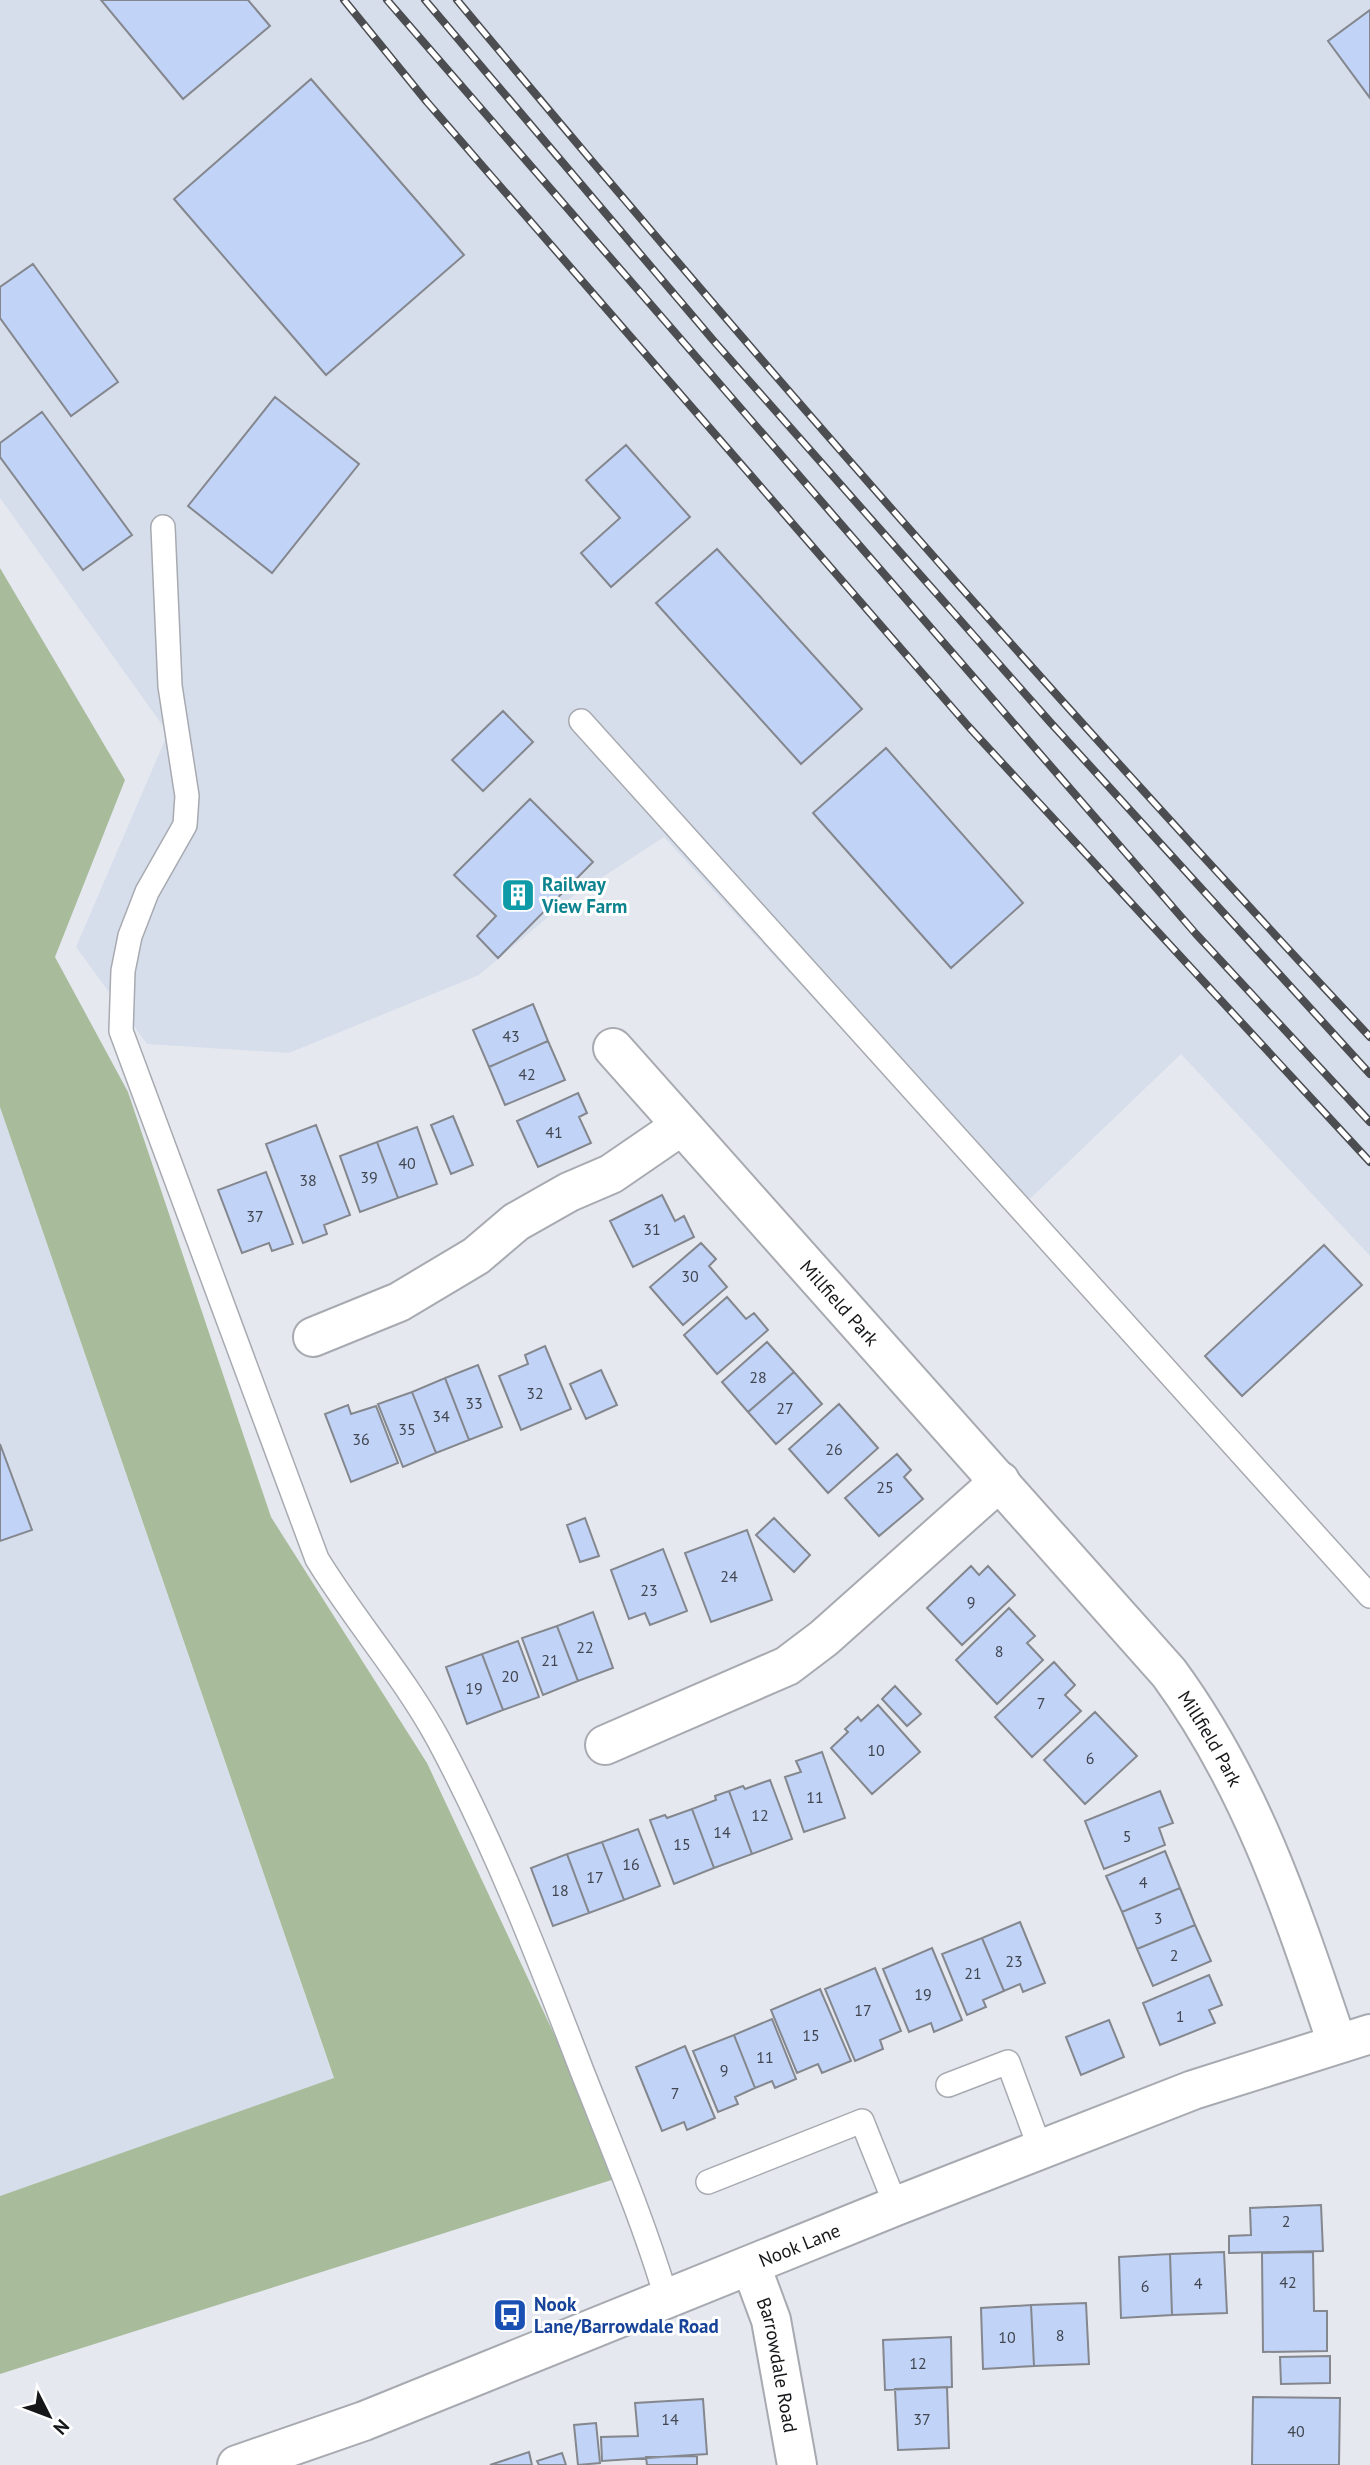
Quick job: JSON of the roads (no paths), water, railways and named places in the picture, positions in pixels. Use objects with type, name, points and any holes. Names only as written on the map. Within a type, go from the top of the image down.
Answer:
[{"type":"street","name":"Millfield Park","points":[[613,1048],[1169,1673],[1204,1721],[1233,1774],[1284,1887],[1358,2037]]},
{"type":"street","points":[[313,1337],[399,1302],[476,1256],[516,1222],[611,1174],[681,1126]]},
{"type":"street","points":[[604,1745],[786,1666],[824,1638],[1000,1481]]},
{"type":"street","name":"Nook Lane","points":[[237,2465],[364,2421],[896,2206],[1193,2090],[1358,2037]]},
{"type":"street","name":"Barrowdale Road","points":[[751,2266],[771,2320],[797,2465]]},
{"type":"lane","points":[[163,527],[170,686],[187,796],[185,825],[147,892],[130,936],[123,971],[121,1031],[317,1559],[345,1604],[405,1682],[474,1811],[570,2039],[656,2262],[667,2300]]},
{"type":"lane","points":[[581,721],[1370,1597]]},
{"type":"lane","points":[[948,2085],[1008,2062],[1041,2151]]},
{"type":"lane","points":[[708,2182],[862,2121],[896,2206]]},
{"type":"railway","points":[[344,0],[427,102],[968,726],[1370,1162]]},
{"type":"railway","points":[[387,0],[1196,934],[1370,1122]]},
{"type":"railway","points":[[425,0],[713,340],[1050,722],[1370,1074]]},
{"type":"railway","points":[[457,0],[792,395],[906,525],[1136,783],[1370,1037]]},
{"type":"place","name":"Railway View Farm","points":[[518,895]]},
{"type":"place","name":"Nook Lane/Barrowdale Road","points":[[510,2315]]}]
